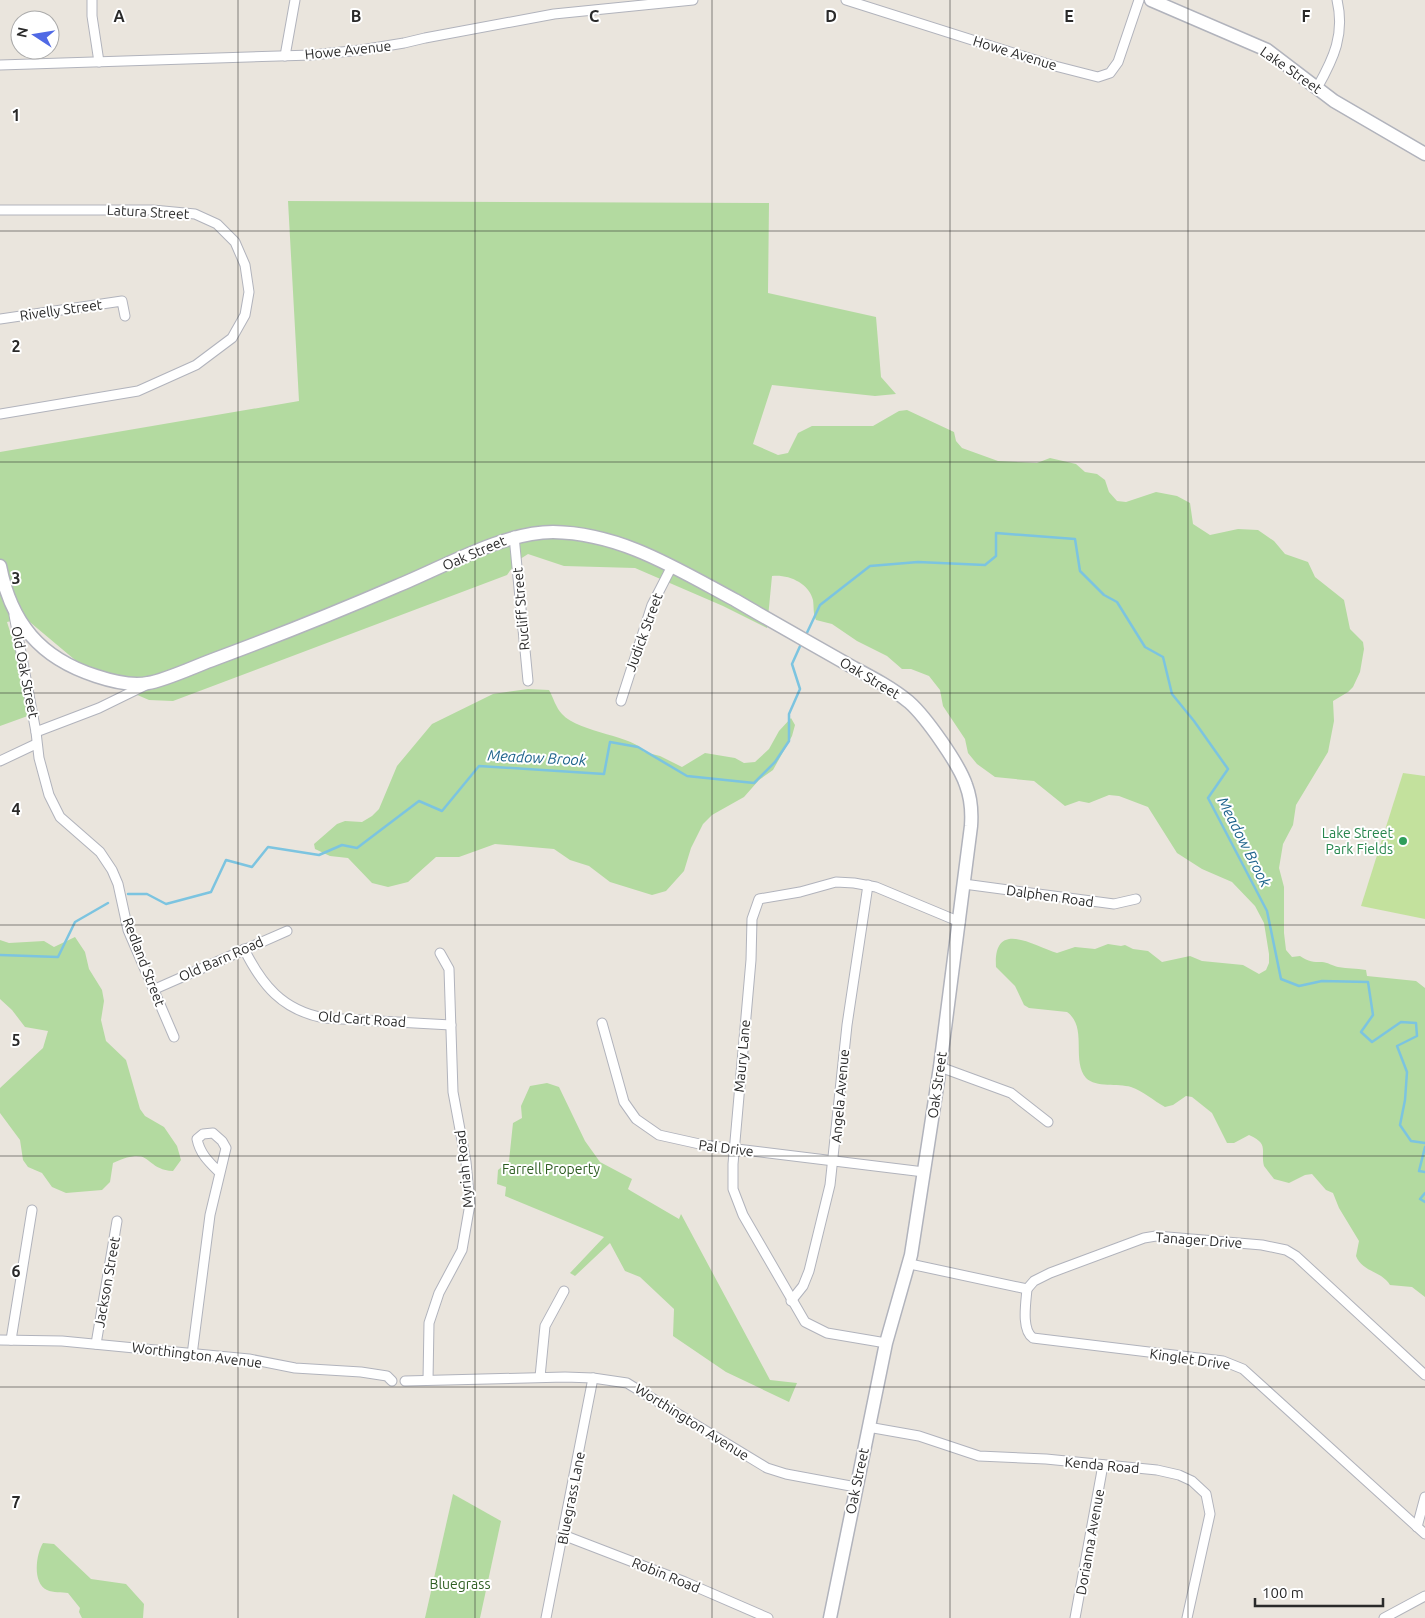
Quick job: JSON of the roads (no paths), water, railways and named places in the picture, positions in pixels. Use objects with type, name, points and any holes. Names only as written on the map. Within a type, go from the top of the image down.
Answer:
[{"type":"street","points":[[92,0],[92,16],[99,62]]},
{"type":"street","points":[[285,56],[295,0]]},
{"type":"street","name":"Howe Avenue","points":[[0,65],[285,56],[361,50],[554,14],[692,0]]},
{"type":"street","name":"Howe Avenue","points":[[846,0],[1098,77],[1110,73],[1118,62],[1138,0]]},
{"type":"street","name":"Lake Street","points":[[1151,0],[1267,50],[1334,101],[1425,154]]},
{"type":"street","points":[[1317,88],[1335,54],[1338,43],[1340,18],[1337,0]]},
{"type":"street","name":"Latura Street","points":[[0,210],[154,210],[195,214],[217,224],[235,242],[245,265],[249,292],[245,315],[232,338],[196,366],[138,391],[0,414]]},
{"type":"street","name":"Rivelly Street","points":[[0,319],[122,301],[125,316]]},
{"type":"street","name":"Oak Street","points":[[0,566],[12,609],[26,631],[58,660],[80,671],[109,680],[148,684],[320,620],[514,536],[552,532],[598,536],[626,544],[672,566],[804,639],[890,688],[910,703],[926,720],[966,782],[970,800],[971,822],[960,922],[940,1067],[910,1264],[886,1343],[830,1618]]},
{"type":"street","name":"Rucliff Street","points":[[514,536],[528,681]]},
{"type":"street","name":"Judick Street","points":[[621,701],[649,612],[672,566]]},
{"type":"street","name":"Old Oak Street","points":[[12,609],[36,732],[91,712],[148,684]]},
{"type":"street","name":"Redland Street","points":[[36,732],[36,744],[44,781],[56,810],[72,829],[100,852],[116,876],[128,930],[155,989],[174,1037]]},
{"type":"street","points":[[0,761],[36,744]]},
{"type":"street","name":"Maury Lane","points":[[886,1343],[836,1335],[819,1330],[805,1322],[791,1301],[734,1194],[732,1184],[734,1148],[751,960],[752,919],[757,902],[764,896],[794,894],[836,882],[868,885],[960,922]]},
{"type":"street","name":"Dalphen Road","points":[[964,884],[1114,904],[1136,899]]},
{"type":"street","name":"Angela Avenue","points":[[791,1301],[803,1286],[809,1271],[828,1197],[834,1161],[847,1025],[868,885]]},
{"type":"street","name":"Old Barn Road","points":[[155,989],[287,931]]},
{"type":"street","name":"Old Cart Road","points":[[244,949],[272,994],[297,1010],[324,1018],[451,1025]]},
{"type":"street","name":"Myriah Road","points":[[428,1380],[427,1336],[430,1317],[439,1293],[462,1250],[470,1204],[466,1162],[453,1092],[449,969],[440,952]]},
{"type":"street","name":"Pal Drive","points":[[602,1023],[620,1091],[636,1119],[651,1130],[669,1138],[924,1172]]},
{"type":"street","points":[[940,1067],[1011,1093],[1048,1122]]},
{"type":"street","points":[[192,1355],[211,1212],[220,1173]]},
{"type":"street","points":[[11,1340],[32,1210]]},
{"type":"street","name":"Jackson Street","points":[[96,1344],[117,1221]]},
{"type":"street","name":"Tanager Drive","points":[[1027,1289],[1034,1281],[1050,1273],[1150,1236],[1262,1245],[1286,1250],[1296,1256],[1425,1375]]},
{"type":"street","points":[[910,1264],[1027,1289]]},
{"type":"street","name":"Kinglet Drive","points":[[1027,1289],[1026,1322],[1028,1332],[1033,1338],[1223,1361],[1244,1369],[1425,1534]]},
{"type":"street","points":[[540,1377],[545,1326],[564,1291]]},
{"type":"street","name":"Worthington Avenue","points":[[0,1340],[96,1344],[249,1360],[302,1368],[361,1372],[387,1376],[392,1381]]},
{"type":"street","name":"Worthington Avenue","points":[[405,1381],[540,1377],[618,1380],[637,1387],[740,1453],[774,1471],[856,1487]]},
{"type":"street","name":"Bluegrass Lane","points":[[546,1618],[593,1378]]},
{"type":"street","name":"Kenda Road","points":[[868,1427],[911,1434],[979,1456],[1046,1459],[1174,1473],[1192,1481],[1206,1494],[1210,1514],[1187,1618]]},
{"type":"street","name":"Dorianna Avenue","points":[[1075,1618],[1103,1465]]},
{"type":"street","points":[[1416,1527],[1425,1497]]},
{"type":"street","name":"Robin Road","points":[[563,1535],[685,1582],[768,1618]]},
{"type":"street","points":[[1384,1618],[1425,1596]]},
{"type":"waterway","name":"Meadow Brook","points":[[805,637],[820,605],[870,566],[918,562],[985,565],[996,556],[996,533],[1075,539],[1080,571],[1104,595],[1117,602],[1145,647],[1163,657],[1172,694],[1228,769],[1208,798],[1267,911],[1281,979],[1299,986],[1322,981],[1368,982],[1373,1015],[1361,1032],[1372,1042],[1401,1022],[1416,1023],[1417,1036],[1397,1046],[1407,1072],[1405,1100],[1400,1125],[1411,1141],[1425,1143]]},
{"type":"waterway","name":"Meadow Brook","points":[[128,894],[147,894],[166,904],[211,892],[226,860],[252,867],[268,847],[319,855],[342,845],[357,848],[419,801],[442,811],[479,766],[604,774],[610,742],[638,747],[687,776],[754,783],[775,762],[789,741],[789,714],[800,689],[792,664],[801,644]]},
{"type":"waterway","name":"Meadow Brook","points":[[0,955],[58,957],[75,922],[108,903]]},
{"type":"waterway","name":"Meadow Brook","points":[[1425,1147],[1419,1171],[1425,1172]]},
{"type":"waterway","name":"Meadow Brook","points":[[1425,1193],[1420,1199],[1425,1202]]},
{"type":"place","name":"Lake Street Park Fields","points":[[1403,841]]},
{"type":"park label","name":"Farrell Property","points":[[551,1169]]},
{"type":"park label","name":"Bluegrass","points":[[460,1584]]}]
